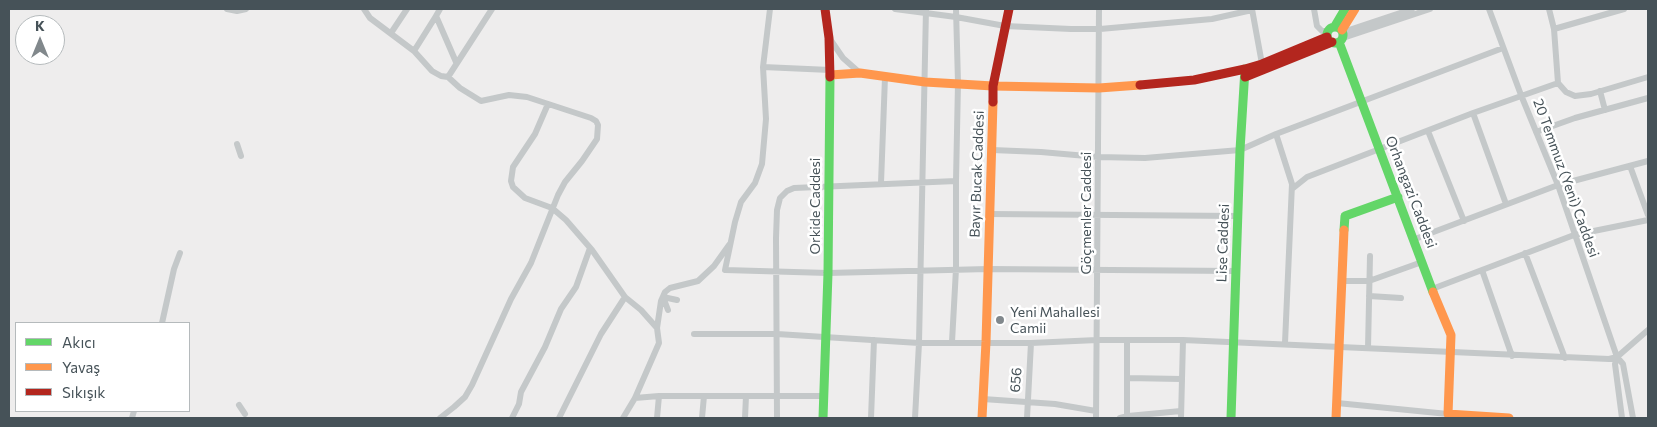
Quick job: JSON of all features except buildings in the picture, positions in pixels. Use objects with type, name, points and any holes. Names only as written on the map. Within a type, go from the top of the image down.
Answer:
[{"type":"street","points":[[227,9],[237,11],[246,9]]},
{"type":"street","points":[[364,9],[370,18],[414,51],[432,71],[440,76],[448,77],[460,88],[481,101],[509,95],[527,97],[591,118],[598,125],[597,139],[565,182],[552,208],[531,263],[511,298],[472,385],[460,402],[440,418]]},
{"type":"street","points":[[391,34],[407,9]]},
{"type":"street","points":[[414,51],[440,9]]},
{"type":"street","points":[[448,77],[492,9]]},
{"type":"street","points":[[770,9],[763,67],[766,119],[762,164],[755,183],[742,202],[735,222],[725,270],[828,273],[956,269],[1236,271]]},
{"type":"street","name":"Orkide Caddesi","points":[[823,418],[828,273],[830,73],[829,38],[825,9]]},
{"type":"street","points":[[895,9],[926,11],[1005,26],[1100,29],[1212,19],[1252,9],[1262,64]]},
{"type":"street","points":[[952,342],[956,269],[958,83],[956,9]]},
{"type":"street","name":"Bayır Bucak Caddesi","points":[[982,418],[993,86],[1009,9]]},
{"type":"street","name":"Göçmenler Caddesi","points":[[1096,415],[1099,9]]},
{"type":"street","points":[[1314,9],[1317,26],[1322,31],[1336,35]]},
{"type":"street","points":[[1336,35],[1345,9]]},
{"type":"street","points":[[1336,35],[1355,9]]},
{"type":"street","points":[[1245,73],[1262,64],[1336,35],[1412,9]]},
{"type":"street","points":[[763,67],[830,73],[860,73],[925,82],[993,86],[1099,88],[1194,80],[1245,73],[1336,35],[1430,9]]},
{"type":"street","name":"20 Temmuz (Yeni) Caddesi","points":[[1490,9],[1521,95],[1558,185],[1617,357],[1623,364],[1634,418]]},
{"type":"street","points":[[1550,9],[1554,29],[1558,83],[1566,92],[1575,96],[1648,77]]},
{"type":"street","points":[[1554,29],[1624,9]]},
{"type":"street","points":[[915,418],[919,343],[926,11]]},
{"type":"street","points":[[436,16],[456,62]]},
{"type":"street","name":"Orhangazi Caddesi","points":[[1336,35],[1415,239],[1432,289],[1451,334],[1448,414]]},
{"type":"street","points":[[829,38],[843,58],[860,73]]},
{"type":"street","points":[[992,150],[1145,158],[1240,150],[1360,101],[1503,48]]},
{"type":"street","name":"Lise Caddesi","points":[[1231,418],[1240,150],[1245,73]]},
{"type":"street","points":[[881,183],[884,77]]},
{"type":"street","points":[[1292,189],[1307,177],[1521,95],[1558,83]]},
{"type":"street","points":[[1600,91],[1605,110]]},
{"type":"street","points":[[1536,132],[1648,98]]},
{"type":"street","points":[[548,104],[535,134],[513,167],[510,181],[513,187],[525,198],[552,208],[566,220],[590,248],[625,297],[641,310],[657,328]]},
{"type":"street","points":[[1473,113],[1506,204]]},
{"type":"street","points":[[1428,131],[1464,221]]},
{"type":"street","points":[[1276,134],[1292,189],[1285,343]]},
{"type":"street","points":[[237,144],[241,156]]},
{"type":"street","points":[[1415,239],[1558,185],[1648,161]]},
{"type":"street","points":[[1630,166],[1648,215]]},
{"type":"street","points":[[777,418],[776,272],[777,210],[780,198],[786,191],[794,188],[956,181]]},
{"type":"street","points":[[1336,418],[1345,216],[1398,196]]},
{"type":"street","points":[[989,214],[1238,216]]},
{"type":"street","points":[[1432,289],[1525,252],[1574,235],[1648,220]]},
{"type":"street","points":[[623,418],[635,398],[659,343],[657,328],[660,301],[665,292],[670,288],[689,284],[705,276],[732,242]]},
{"type":"street","points":[[512,418],[519,404],[521,392],[546,347],[561,308],[576,288],[590,248]]},
{"type":"street","points":[[1525,252],[1565,358]]},
{"type":"street","points":[[162,322],[174,269],[180,253]]},
{"type":"street","points":[[1368,348],[1370,256]]},
{"type":"street","points":[[1341,281],[1369,281],[1422,262]]},
{"type":"street","points":[[1482,270],[1512,356]]},
{"type":"street","points":[[1369,296],[1401,298]]},
{"type":"street","points":[[559,418],[601,334],[625,297]]},
{"type":"street","points":[[663,297],[677,300]]},
{"type":"street","points":[[663,297],[668,310]]},
{"type":"street","points":[[694,334],[777,334],[919,343],[1031,343],[1097,340],[1233,341],[1512,356],[1609,359],[1617,357],[1648,330]]},
{"type":"street","points":[[871,418],[874,340]]},
{"type":"street","points":[[1127,340],[1128,417]]},
{"type":"street","points":[[1180,418],[1183,340]]},
{"type":"street","name":"656","points":[[1027,418],[1031,343]]},
{"type":"street","points":[[1617,357],[1615,364],[1622,418]]},
{"type":"street","points":[[1127,378],[1181,379]]},
{"type":"street","points":[[635,398],[659,396],[824,396]]},
{"type":"street","points":[[657,418],[659,396]]},
{"type":"street","points":[[702,418],[704,396]]},
{"type":"street","points":[[745,418],[746,396]]},
{"type":"street","points":[[983,399],[1055,404],[1096,415]]},
{"type":"street","points":[[1337,403],[1509,418]]},
{"type":"street","points":[[239,405],[245,414]]},
{"type":"street","points":[[1120,418],[1181,411]]},
{"type":"traffic: fast","points":[[1335,26],[1345,9]]},
{"type":"traffic: fast","points":[[1332,27],[1338,27],[1343,32],[1343,35],[1341,41],[1332,43],[1327,38],[1327,32],[1332,27]]},
{"type":"traffic: fast","points":[[1339,42],[1433,292]]},
{"type":"traffic: fast","points":[[1231,418],[1240,150],[1245,69]]},
{"type":"traffic: fast","points":[[823,418],[828,273],[830,77]]},
{"type":"traffic: fast","points":[[1344,230],[1345,216],[1398,197]]},
{"type":"traffic: slow","points":[[1342,30],[1355,9]]},
{"type":"traffic: slow","points":[[830,75],[860,73],[925,82],[993,86],[1099,88],[1140,85]]},
{"type":"traffic: slow","points":[[982,418],[993,102]]},
{"type":"traffic: slow","points":[[1336,418],[1344,230]]},
{"type":"traffic: slow","points":[[1433,292],[1451,335],[1448,414],[1509,418]]},
{"type":"traffic: jam","points":[[825,9],[829,38],[830,77]]},
{"type":"traffic: jam","points":[[993,102],[993,86],[1009,9]]},
{"type":"traffic: jam","points":[[1140,85],[1194,80],[1245,69],[1262,64],[1327,37]]},
{"type":"traffic: jam","points":[[1245,77],[1332,42]]},
{"type":"place","name":"Yeni Mahallesi Camii","points":[[1000,320]]}]
